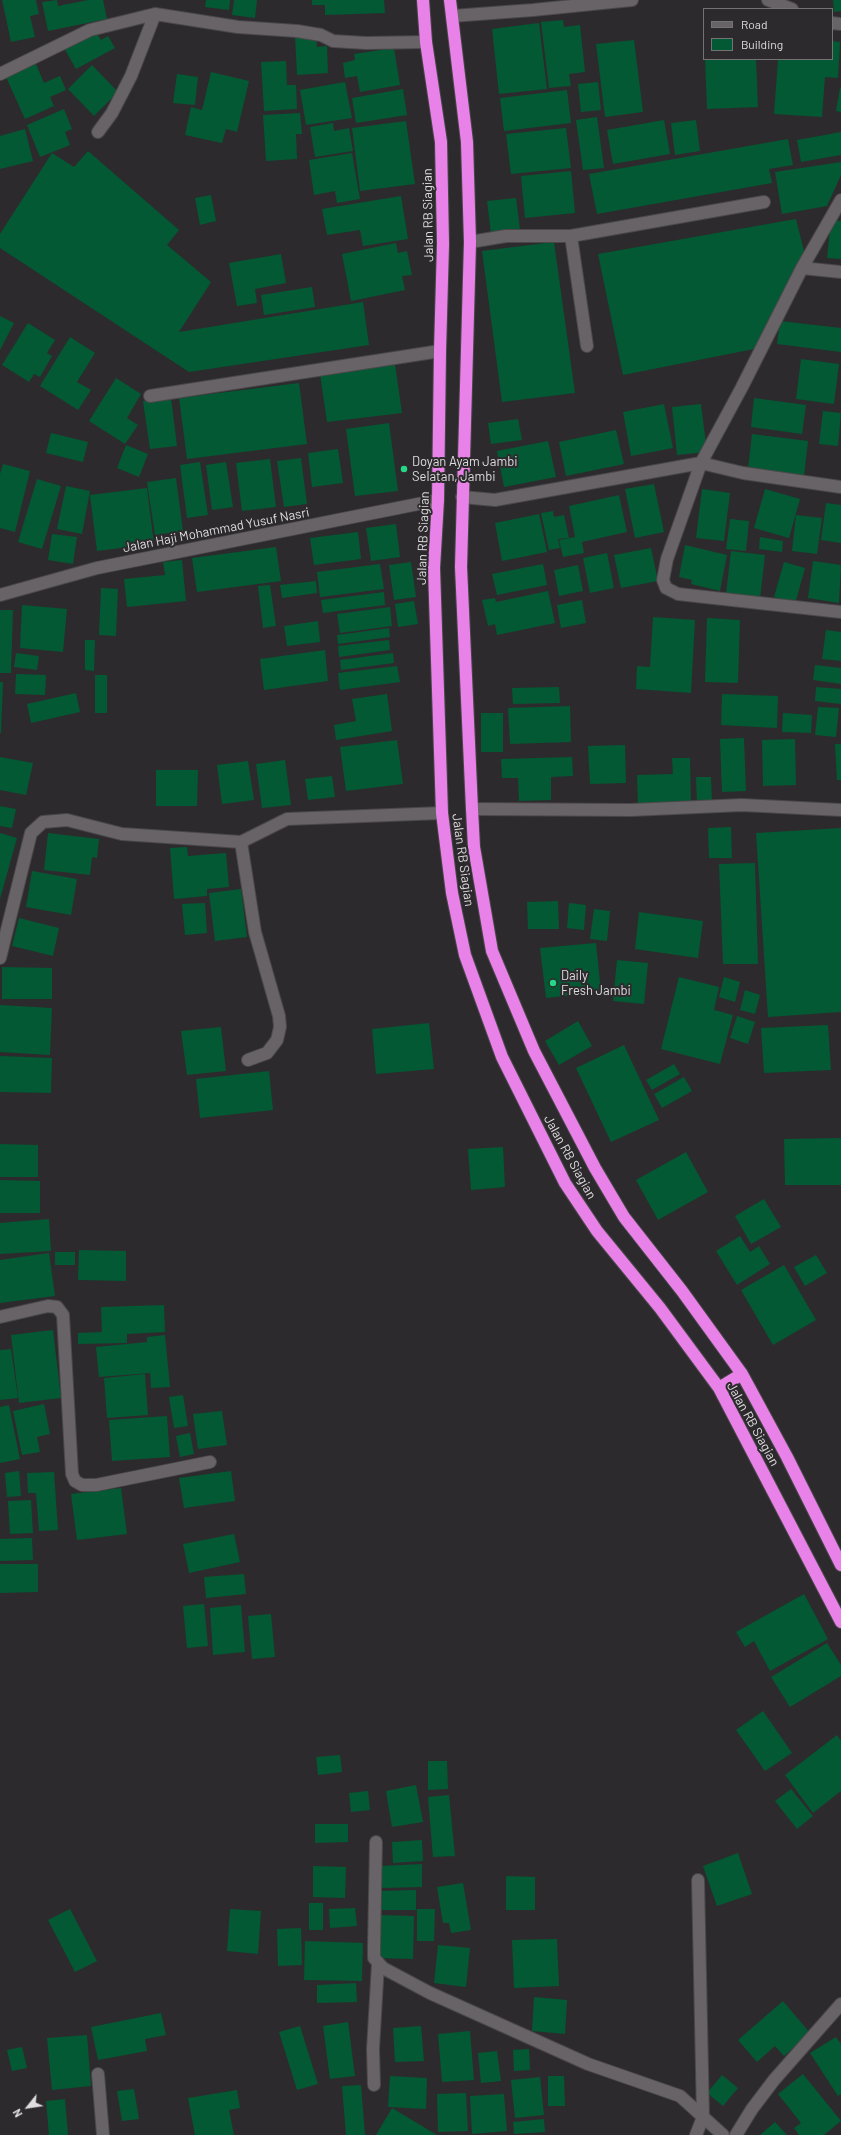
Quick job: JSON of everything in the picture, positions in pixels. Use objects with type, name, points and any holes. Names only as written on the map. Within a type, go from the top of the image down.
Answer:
[{"type":"highway","name":"Jalan RB Siagian","points":[[423,0],[426,42],[441,142],[443,244],[438,500],[434,568],[442,812],[452,893],[465,956],[502,1057],[565,1183],[593,1225],[660,1308],[719,1388],[841,1622]]},
{"type":"highway","name":"Jalan RB Siagian","points":[[450,0],[467,142],[470,242],[461,567],[474,847],[492,951],[534,1051],[595,1168],[624,1217],[682,1291],[742,1374],[787,1457],[841,1565]]},
{"type":"highway","points":[[719,1388],[742,1374]]},
{"type":"street","points":[[452,16],[632,0]]},
{"type":"street","points":[[768,0],[789,8]]},
{"type":"street","points":[[98,132],[112,112],[131,76],[155,14]]},
{"type":"street","points":[[0,74],[90,30],[155,14],[238,27],[297,31],[321,35],[332,41],[366,43],[426,42]]},
{"type":"street","points":[[841,200],[802,268],[742,387],[701,463],[667,559],[662,580],[666,588],[678,594],[841,612]]},
{"type":"street","points":[[470,242],[506,236],[572,236],[764,202]]},
{"type":"street","points":[[572,236],[587,346]]},
{"type":"street","points":[[802,268],[841,272]]},
{"type":"street","points":[[150,396],[440,351]]},
{"type":"street","points":[[462,497],[496,500],[701,463],[743,473],[841,487]]},
{"type":"street","name":"Jalan Haji Mohammad Yusuf Nasri","points":[[0,595],[97,568],[438,500]]},
{"type":"street","points":[[472,809],[631,810],[742,805],[841,810]]},
{"type":"street","points":[[0,958],[31,833],[43,822],[67,820],[122,834],[241,842],[287,819],[442,812]]},
{"type":"street","points":[[241,842],[255,932],[279,1016],[280,1027],[277,1040],[267,1053],[248,1060]]},
{"type":"street","points":[[0,1317],[48,1306],[57,1308],[63,1315],[72,1474],[75,1481],[82,1485],[96,1485],[210,1462]]},
{"type":"street","points":[[376,1842],[374,1958],[378,1964],[430,1993],[588,2064],[680,2096],[723,2135]]},
{"type":"street","points":[[696,2135],[703,2117],[698,1880]]},
{"type":"street","points":[[374,2085],[372,2049],[378,1964]]},
{"type":"street","points":[[736,2135],[752,2109],[774,2080],[841,2004]]},
{"type":"street","points":[[98,2074],[102,2135]]},
{"type":"building","points":[[2,0],[36,0],[39,14],[30,16],[35,37],[11,42]]},
{"type":"building","points":[[57,0],[58,6],[88,0],[103,0],[107,19],[48,31],[42,2]]},
{"type":"building","points":[[206,0],[230,0],[229,10],[205,7]]},
{"type":"building","points":[[234,0],[257,0],[255,18],[232,15]]},
{"type":"building","points":[[312,0],[384,0],[385,13],[325,15],[325,5],[312,5]]},
{"type":"building","points":[[833,0],[841,0],[841,11],[834,12]]},
{"type":"building","points":[[563,20],[564,27],[580,25],[585,72],[569,74],[571,86],[549,88],[541,22]]},
{"type":"building","points":[[539,23],[547,89],[499,94],[492,29]]},
{"type":"building","points":[[96,31],[101,40],[108,36],[115,48],[76,69],[64,48]]},
{"type":"building","points":[[316,35],[317,47],[327,46],[328,73],[297,75],[295,36]]},
{"type":"building","points":[[634,40],[643,112],[605,117],[596,44]]},
{"type":"building","points":[[833,41],[840,42],[838,78],[825,77],[822,117],[774,114],[778,60],[833,60]]},
{"type":"building","points":[[394,48],[400,85],[360,92],[357,76],[345,78],[343,63],[355,60],[354,54]]},
{"type":"building","points":[[705,60],[756,60],[758,107],[707,109]]},
{"type":"building","points":[[286,61],[287,85],[296,85],[297,109],[264,111],[261,62]]},
{"type":"building","points":[[36,64],[44,83],[60,76],[66,90],[50,97],[54,106],[25,119],[6,77]]},
{"type":"building","points":[[92,65],[118,92],[94,116],[68,89]]},
{"type":"building","points":[[211,72],[249,81],[237,132],[226,129],[222,143],[185,135],[191,107],[202,110]]},
{"type":"building","points":[[177,74],[198,77],[195,105],[173,103]]},
{"type":"building","points":[[345,82],[352,118],[306,125],[300,90]]},
{"type":"building","points":[[598,82],[601,110],[581,112],[578,84]]},
{"type":"building","points":[[841,88],[841,112],[836,111]]},
{"type":"building","points":[[403,89],[407,115],[356,123],[352,98]]},
{"type":"building","points":[[567,90],[571,123],[504,131],[500,98]]},
{"type":"building","points":[[64,109],[72,129],[65,132],[70,145],[40,157],[27,125]]},
{"type":"building","points":[[300,113],[302,134],[296,134],[297,159],[266,161],[263,115]]},
{"type":"building","points":[[597,117],[604,168],[583,170],[576,120]]},
{"type":"building","points":[[664,120],[670,154],[613,164],[607,130]]},
{"type":"building","points":[[696,120],[700,151],[675,155],[671,123]]},
{"type":"building","points":[[406,121],[415,184],[360,191],[352,128]]},
{"type":"building","points":[[333,123],[334,131],[349,128],[353,151],[315,157],[310,127]]},
{"type":"building","points":[[566,128],[571,168],[511,174],[506,134]]},
{"type":"building","points":[[25,129],[33,161],[0,169],[0,136]]},
{"type":"building","points":[[841,132],[841,155],[801,162],[797,140]]},
{"type":"building","points":[[788,139],[793,165],[769,169],[772,183],[597,214],[589,174]]},
{"type":"building","points":[[88,151],[179,230],[167,245],[211,282],[179,332],[363,302],[369,345],[189,372],[0,248],[0,234],[52,153],[74,167]]},
{"type":"building","points":[[352,153],[360,199],[337,203],[335,191],[314,195],[309,160]]},
{"type":"building","points":[[841,162],[841,175],[827,206],[782,214],[775,172]]},
{"type":"building","points":[[571,171],[575,213],[525,218],[521,176]]},
{"type":"building","points":[[211,195],[216,221],[200,225],[195,198]]},
{"type":"building","points":[[401,196],[408,239],[363,246],[360,230],[327,235],[322,209]]},
{"type":"building","points":[[516,198],[520,230],[491,233],[487,201]]},
{"type":"building","points":[[796,219],[805,255],[759,348],[623,375],[598,254]]},
{"type":"building","points":[[831,220],[841,221],[841,259],[827,258]]},
{"type":"building","points":[[554,242],[575,393],[502,402],[482,251]]},
{"type":"building","points":[[396,243],[398,253],[407,251],[412,275],[402,276],[405,290],[351,301],[342,254]]},
{"type":"building","points":[[281,254],[286,283],[255,289],[257,303],[237,306],[229,263]]},
{"type":"building","points":[[312,287],[315,307],[264,315],[261,295]]},
{"type":"building","points":[[0,316],[14,323],[0,350]]},
{"type":"building","points":[[780,321],[841,328],[841,352],[777,344]]},
{"type":"building","points":[[28,323],[55,340],[47,353],[52,356],[40,377],[34,374],[29,382],[2,365]]},
{"type":"building","points":[[70,337],[95,353],[77,382],[91,390],[78,410],[40,386]]},
{"type":"building","points":[[801,359],[839,364],[834,404],[796,399]]},
{"type":"building","points":[[395,364],[402,413],[327,422],[320,374]]},
{"type":"building","points":[[116,378],[141,394],[127,418],[138,425],[125,444],[89,421]]},
{"type":"building","points":[[299,383],[307,444],[187,459],[179,398]]},
{"type":"building","points":[[171,398],[177,446],[150,449],[143,401]]},
{"type":"building","points":[[754,398],[806,405],[802,434],[751,427]]},
{"type":"building","points":[[664,404],[673,448],[631,456],[623,412]]},
{"type":"building","points":[[701,404],[707,452],[677,455],[672,407]]},
{"type":"building","points":[[823,411],[841,413],[838,446],[819,444]]},
{"type":"building","points":[[518,419],[522,440],[491,444],[488,423]]},
{"type":"building","points":[[389,423],[398,491],[355,496],[346,429]]},
{"type":"building","points":[[616,430],[624,464],[566,476],[559,442]]},
{"type":"building","points":[[51,433],[88,442],[83,462],[46,453]]},
{"type":"building","points":[[752,434],[808,441],[804,476],[748,469]]},
{"type":"building","points":[[548,441],[556,477],[504,487],[497,451]]},
{"type":"building","points":[[126,445],[148,454],[139,477],[117,468]]},
{"type":"building","points":[[338,449],[343,483],[312,487],[308,453]]},
{"type":"building","points":[[301,458],[307,504],[284,507],[277,461]]},
{"type":"building","points":[[270,459],[276,507],[242,511],[236,463]]},
{"type":"building","points":[[200,462],[208,515],[187,518],[180,465]]},
{"type":"building","points":[[226,462],[233,507],[212,510],[206,465]]},
{"type":"building","points":[[3,464],[30,471],[15,532],[0,528],[0,474]]},
{"type":"building","points":[[176,478],[183,531],[155,535],[147,482]]},
{"type":"building","points":[[37,479],[61,486],[42,549],[18,542]]},
{"type":"building","points":[[654,484],[664,532],[635,538],[625,489]]},
{"type":"building","points":[[66,486],[90,491],[82,534],[57,529]]},
{"type":"building","points":[[147,488],[154,544],[97,551],[90,495]]},
{"type":"building","points":[[702,489],[730,493],[724,541],[696,538]]},
{"type":"building","points":[[765,489],[800,499],[789,538],[754,528]]},
{"type":"building","points":[[619,495],[627,532],[582,542],[584,553],[563,557],[559,540],[575,537],[569,506]]},
{"type":"building","points":[[826,503],[841,505],[841,543],[821,540]]},
{"type":"building","points":[[553,511],[554,517],[564,515],[569,538],[558,539],[560,548],[549,550],[541,513]]},
{"type":"building","points":[[539,514],[547,552],[502,561],[495,523]]},
{"type":"building","points":[[796,515],[822,518],[817,554],[792,551]]},
{"type":"building","points":[[730,519],[749,521],[746,551],[726,549]]},
{"type":"building","points":[[396,524],[400,557],[371,561],[366,528]]},
{"type":"building","points":[[358,532],[361,559],[314,565],[310,538]]},
{"type":"building","points":[[52,534],[77,537],[73,564],[48,560]]},
{"type":"building","points":[[760,537],[783,541],[782,552],[759,549]]},
{"type":"building","points":[[685,545],[727,555],[720,591],[691,584],[692,580],[679,577]]},
{"type":"building","points":[[276,547],[281,581],[197,592],[192,558]]},
{"type":"building","points":[[651,548],[658,581],[621,588],[614,555]]},
{"type":"building","points":[[731,551],[765,555],[760,599],[726,594]]},
{"type":"building","points":[[607,553],[614,588],[590,593],[583,558]]},
{"type":"building","points":[[182,560],[186,601],[127,607],[124,579],[165,575],[163,562]]},
{"type":"building","points":[[813,561],[841,565],[839,603],[808,598]]},
{"type":"building","points":[[411,562],[416,597],[394,600],[389,565]]},
{"type":"building","points":[[784,562],[805,568],[795,604],[774,597]]},
{"type":"building","points":[[380,564],[384,589],[320,597],[317,572]]},
{"type":"building","points":[[543,564],[547,585],[497,595],[492,574]]},
{"type":"building","points":[[578,565],[583,591],[559,596],[554,570]]},
{"type":"building","points":[[316,581],[317,593],[282,598],[280,585]]},
{"type":"building","points":[[270,585],[276,626],[263,628],[258,586]]},
{"type":"building","points":[[101,588],[118,589],[116,636],[99,635]]},
{"type":"building","points":[[548,591],[555,623],[497,635],[495,624],[488,626],[482,600],[495,598],[496,602]]},
{"type":"building","points":[[384,592],[385,605],[323,613],[321,600]]},
{"type":"building","points":[[582,600],[586,623],[561,628],[557,605]]},
{"type":"building","points":[[414,601],[418,624],[398,627],[395,604]]},
{"type":"building","points":[[22,605],[67,609],[63,652],[20,648]]},
{"type":"building","points":[[390,607],[392,626],[340,633],[337,614]]},
{"type":"building","points":[[0,610],[13,610],[11,673],[0,673]]},
{"type":"building","points":[[653,617],[695,620],[691,693],[636,689],[637,666],[650,667]]},
{"type":"building","points":[[707,618],[740,620],[738,683],[705,682]]},
{"type":"building","points":[[318,621],[320,642],[287,646],[284,626]]},
{"type":"building","points":[[389,628],[390,637],[338,644],[337,635]]},
{"type":"building","points":[[826,630],[841,632],[841,661],[822,659]]},
{"type":"building","points":[[85,640],[95,640],[94,671],[85,670]]},
{"type":"building","points":[[389,640],[390,650],[339,657],[338,646]]},
{"type":"building","points":[[325,650],[328,681],[264,690],[260,659]]},
{"type":"building","points":[[16,653],[39,656],[37,670],[14,667]]},
{"type":"building","points":[[393,653],[394,663],[341,670],[340,660]]},
{"type":"building","points":[[815,665],[841,668],[841,684],[813,680]]},
{"type":"building","points":[[397,666],[400,682],[340,690],[338,673]]},
{"type":"building","points":[[16,674],[46,675],[45,695],[15,694]]},
{"type":"building","points":[[95,675],[107,675],[107,713],[95,713]]},
{"type":"building","points":[[0,682],[3,682],[1,733],[0,733]]},
{"type":"building","points":[[559,687],[560,703],[513,704],[512,688]]},
{"type":"building","points":[[816,687],[841,689],[841,704],[815,701]]},
{"type":"building","points":[[76,693],[80,712],[31,723],[27,704]]},
{"type":"building","points":[[387,694],[392,731],[336,740],[334,725],[356,721],[352,699]]},
{"type":"building","points":[[722,694],[778,696],[777,728],[721,725]]},
{"type":"building","points":[[570,706],[571,742],[510,744],[508,708]]},
{"type":"building","points":[[818,707],[839,708],[836,737],[815,735]]},
{"type":"building","points":[[481,713],[503,713],[503,752],[481,752]]},
{"type":"building","points":[[783,713],[812,715],[811,733],[782,732]]},
{"type":"building","points":[[744,738],[746,791],[722,792],[720,739]]},
{"type":"building","points":[[795,739],[796,785],[763,786],[762,740]]},
{"type":"building","points":[[397,740],[403,784],[346,791],[340,747]]},
{"type":"building","points":[[835,744],[841,744],[841,780],[837,780]]},
{"type":"building","points":[[625,745],[626,783],[590,784],[588,746]]},
{"type":"building","points":[[0,757],[33,763],[26,795],[0,790]]},
{"type":"building","points":[[572,757],[573,776],[551,777],[551,800],[519,801],[518,778],[502,778],[501,759]]},
{"type":"building","points":[[672,758],[690,758],[691,804],[638,805],[637,775],[673,774]]},
{"type":"building","points":[[285,760],[291,805],[262,808],[256,764]]},
{"type":"building","points":[[248,761],[254,800],[222,804],[217,765]]},
{"type":"building","points":[[156,770],[198,770],[197,806],[156,806]]},
{"type":"building","points":[[332,776],[335,797],[308,800],[305,779]]},
{"type":"building","points":[[696,777],[711,777],[712,803],[697,804]]},
{"type":"building","points":[[0,806],[16,809],[12,828],[0,826]]},
{"type":"building","points":[[731,827],[732,858],[709,858],[708,828]]},
{"type":"building","points":[[841,828],[841,1012],[768,1017],[756,833]]},
{"type":"building","points":[[0,833],[17,838],[0,899]]},
{"type":"building","points":[[48,833],[99,839],[97,858],[92,857],[90,875],[44,870]]},
{"type":"building","points":[[187,847],[188,856],[226,853],[229,887],[207,889],[207,896],[174,899],[170,848]]},
{"type":"building","points":[[755,863],[758,964],[723,964],[719,864]]},
{"type":"building","points":[[32,871],[77,879],[71,915],[26,907]]},
{"type":"building","points":[[241,889],[247,937],[215,941],[209,893]]},
{"type":"building","points":[[558,901],[559,929],[528,929],[527,902]]},
{"type":"building","points":[[205,903],[207,933],[185,935],[182,904]]},
{"type":"building","points":[[569,903],[586,905],[584,930],[567,928]]},
{"type":"building","points":[[594,909],[610,911],[607,941],[590,939]]},
{"type":"building","points":[[639,912],[703,921],[698,958],[635,949]]},
{"type":"building","points":[[19,918],[59,928],[53,956],[12,946]]},
{"type":"building","points":[[596,943],[601,992],[546,998],[540,948]]},
{"type":"building","points":[[617,960],[648,963],[644,1004],[613,1001]]},
{"type":"building","points":[[2,967],[52,968],[52,999],[2,999]]},
{"type":"building","points":[[679,977],[719,987],[714,1010],[733,1015],[720,1064],[661,1049]]},
{"type":"building","points":[[724,977],[740,982],[735,1002],[719,997]]},
{"type":"building","points":[[745,990],[760,995],[755,1014],[740,1010]]},
{"type":"building","points":[[0,1005],[52,1008],[50,1055],[0,1052]]},
{"type":"building","points":[[737,1016],[755,1022],[748,1044],[730,1038]]},
{"type":"building","points":[[578,1021],[592,1046],[559,1065],[545,1041]]},
{"type":"building","points":[[429,1023],[434,1069],[376,1074],[372,1029]]},
{"type":"building","points":[[828,1025],[831,1070],[764,1073],[761,1028]]},
{"type":"building","points":[[221,1027],[226,1071],[187,1075],[181,1031]]},
{"type":"building","points":[[624,1045],[659,1120],[611,1142],[576,1068]]},
{"type":"building","points":[[0,1056],[52,1058],[51,1093],[0,1092]]},
{"type":"building","points":[[674,1064],[680,1074],[652,1090],[646,1080]]},
{"type":"building","points":[[269,1071],[273,1110],[200,1118],[196,1079]]},
{"type":"building","points":[[684,1077],[692,1091],[662,1108],[654,1094]]},
{"type":"building","points":[[841,1138],[841,1185],[785,1185],[784,1139]]},
{"type":"building","points":[[0,1144],[38,1145],[38,1177],[0,1177]]},
{"type":"building","points":[[503,1147],[505,1187],[471,1190],[468,1149]]},
{"type":"building","points":[[686,1152],[708,1192],[658,1220],[636,1180]]},
{"type":"building","points":[[0,1180],[40,1181],[40,1213],[0,1213]]},
{"type":"building","points":[[764,1199],[781,1227],[751,1244],[735,1216]]},
{"type":"building","points":[[49,1219],[51,1251],[0,1254],[0,1223]]},
{"type":"building","points":[[740,1236],[750,1252],[759,1246],[770,1264],[737,1285],[716,1251]]},
{"type":"building","points":[[79,1250],[126,1251],[126,1281],[78,1280]]},
{"type":"building","points":[[55,1252],[75,1252],[75,1265],[55,1265]]},
{"type":"building","points":[[49,1253],[55,1296],[0,1303],[0,1260]]},
{"type":"building","points":[[816,1255],[827,1273],[805,1286],[794,1267]]},
{"type":"building","points":[[784,1265],[816,1320],[773,1345],[741,1290]]},
{"type":"building","points":[[164,1305],[165,1332],[127,1334],[127,1343],[78,1344],[78,1333],[102,1332],[101,1307]]},
{"type":"building","points":[[53,1330],[61,1398],[19,1403],[11,1335]]},
{"type":"building","points":[[165,1335],[170,1387],[151,1388],[150,1373],[99,1377],[96,1347],[147,1342],[147,1337]]},
{"type":"building","points":[[11,1349],[18,1398],[0,1400],[0,1350]]},
{"type":"building","points":[[145,1374],[148,1415],[107,1418],[104,1378]]},
{"type":"building","points":[[183,1395],[188,1426],[174,1428],[169,1397]]},
{"type":"building","points":[[44,1404],[50,1434],[37,1437],[40,1452],[22,1455],[13,1411]]},
{"type":"building","points":[[9,1405],[20,1459],[0,1463],[0,1407]]},
{"type":"building","points":[[222,1411],[227,1445],[198,1449],[193,1414]]},
{"type":"building","points":[[167,1416],[170,1457],[112,1461],[109,1420]]},
{"type":"building","points":[[190,1433],[194,1454],[180,1457],[176,1436]]},
{"type":"building","points":[[19,1471],[21,1496],[7,1497],[5,1473]]},
{"type":"building","points":[[231,1471],[235,1501],[184,1508],[179,1478]]},
{"type":"building","points":[[54,1472],[58,1530],[39,1531],[36,1493],[28,1493],[27,1473]]},
{"type":"building","points":[[121,1488],[127,1534],[77,1540],[71,1494]]},
{"type":"building","points":[[31,1500],[33,1533],[10,1534],[8,1501]]},
{"type":"building","points":[[234,1534],[240,1562],[189,1573],[183,1544]]},
{"type":"building","points":[[32,1538],[33,1560],[0,1561],[0,1539]]},
{"type":"building","points":[[0,1564],[38,1564],[38,1592],[0,1593]]},
{"type":"building","points":[[244,1574],[246,1594],[206,1598],[204,1577]]},
{"type":"building","points":[[804,1594],[828,1639],[770,1671],[754,1641],[745,1647],[736,1632]]},
{"type":"building","points":[[204,1604],[208,1646],[187,1648],[183,1606]]},
{"type":"building","points":[[241,1605],[245,1652],[213,1655],[210,1608]]},
{"type":"building","points":[[271,1614],[275,1657],[252,1659],[248,1616]]},
{"type":"building","points":[[827,1643],[841,1665],[841,1676],[790,1707],[771,1677]]},
{"type":"building","points":[[763,1711],[792,1753],[765,1771],[736,1730]]},
{"type":"building","points":[[837,1735],[841,1741],[841,1791],[813,1813],[785,1775]]},
{"type":"building","points":[[340,1755],[342,1772],[318,1775],[316,1757]]},
{"type":"building","points":[[428,1761],[447,1761],[448,1789],[428,1790]]},
{"type":"building","points":[[416,1785],[423,1822],[392,1827],[386,1791]]},
{"type":"building","points":[[791,1789],[813,1816],[797,1829],[775,1801]]},
{"type":"building","points":[[368,1791],[370,1810],[351,1812],[349,1793]]},
{"type":"building","points":[[449,1795],[455,1856],[433,1857],[428,1797]]},
{"type":"building","points":[[315,1824],[348,1824],[348,1842],[315,1843]]},
{"type":"building","points":[[422,1840],[423,1861],[393,1863],[392,1842]]},
{"type":"building","points":[[738,1853],[752,1894],[717,1906],[703,1866]]},
{"type":"building","points":[[422,1864],[422,1887],[380,1888],[379,1866]]},
{"type":"building","points":[[313,1866],[346,1867],[345,1898],[313,1897]]},
{"type":"building","points":[[506,1876],[535,1877],[535,1910],[506,1910]]},
{"type":"building","points":[[463,1883],[471,1930],[451,1933],[449,1923],[443,1923],[437,1887]]},
{"type":"building","points":[[416,1890],[416,1910],[378,1910],[378,1891]]},
{"type":"building","points":[[309,1903],[323,1903],[323,1930],[309,1930]]},
{"type":"building","points":[[355,1908],[357,1926],[330,1928],[329,1909]]},
{"type":"building","points":[[70,1909],[97,1961],[75,1972],[48,1920]]},
{"type":"building","points":[[230,1909],[261,1911],[258,1954],[227,1951]]},
{"type":"building","points":[[417,1909],[435,1909],[434,1941],[417,1941]]},
{"type":"building","points":[[379,1915],[414,1916],[413,1959],[378,1958]]},
{"type":"building","points":[[301,1928],[302,1965],[278,1966],[277,1929]]},
{"type":"building","points":[[557,1939],[559,1986],[514,1988],[512,1940]]},
{"type":"building","points":[[305,1941],[363,1943],[362,1981],[304,1980]]},
{"type":"building","points":[[438,1945],[470,1948],[466,1987],[434,1983]]},
{"type":"building","points":[[356,1983],[357,2002],[317,2003],[317,1985]]},
{"type":"building","points":[[534,1997],[567,2000],[565,2034],[532,2031]]},
{"type":"building","points":[[783,2001],[810,2033],[784,2056],[775,2046],[757,2062],[738,2040]]},
{"type":"building","points":[[161,2013],[166,2035],[145,2039],[147,2051],[98,2060],[91,2027]]},
{"type":"building","points":[[348,2022],[355,2076],[330,2079],[323,2026]]},
{"type":"building","points":[[300,2026],[318,2084],[297,2090],[279,2032]]},
{"type":"building","points":[[421,2026],[424,2061],[395,2062],[393,2028]]},
{"type":"building","points":[[470,2031],[474,2080],[442,2082],[438,2034]]},
{"type":"building","points":[[87,2035],[91,2086],[52,2090],[47,2038]]},
{"type":"building","points":[[836,2037],[841,2044],[841,2094],[838,2096],[810,2053]]},
{"type":"building","points":[[22,2047],[27,2068],[12,2071],[7,2050]]},
{"type":"building","points":[[529,2049],[530,2070],[514,2071],[513,2050]]},
{"type":"building","points":[[497,2051],[501,2081],[481,2083],[478,2053]]},
{"type":"building","points":[[803,2074],[841,2121],[824,2135],[799,2135],[794,2128],[801,2123],[778,2094]]},
{"type":"building","points":[[722,2075],[738,2088],[723,2106],[707,2093]]},
{"type":"building","points":[[390,2076],[427,2078],[426,2109],[388,2107]]},
{"type":"building","points":[[548,2076],[564,2076],[565,2106],[548,2106]]},
{"type":"building","points":[[540,2077],[544,2115],[515,2118],[511,2080]]},
{"type":"building","points":[[361,2085],[365,2135],[346,2135],[342,2086]]},
{"type":"building","points":[[134,2089],[139,2119],[122,2121],[117,2091]]},
{"type":"building","points":[[237,2090],[240,2108],[229,2110],[234,2135],[195,2135],[188,2098]]},
{"type":"building","points":[[466,2093],[468,2131],[438,2132],[437,2094]]},
{"type":"building","points":[[504,2094],[507,2131],[472,2134],[470,2096]]},
{"type":"building","points":[[65,2099],[68,2135],[49,2135],[46,2101]]},
{"type":"building","points":[[392,2108],[437,2135],[376,2135]]},
{"type":"building","points":[[544,2119],[545,2132],[514,2134],[513,2122]]},
{"type":"building","points":[[775,2122],[787,2135],[760,2135]]},
{"type":"place","name":"Doyan Ayam Jambi Selatan, Jambi","points":[[404,469]]},
{"type":"place","name":"Daily Fresh Jambi","points":[[553,983]]}]
